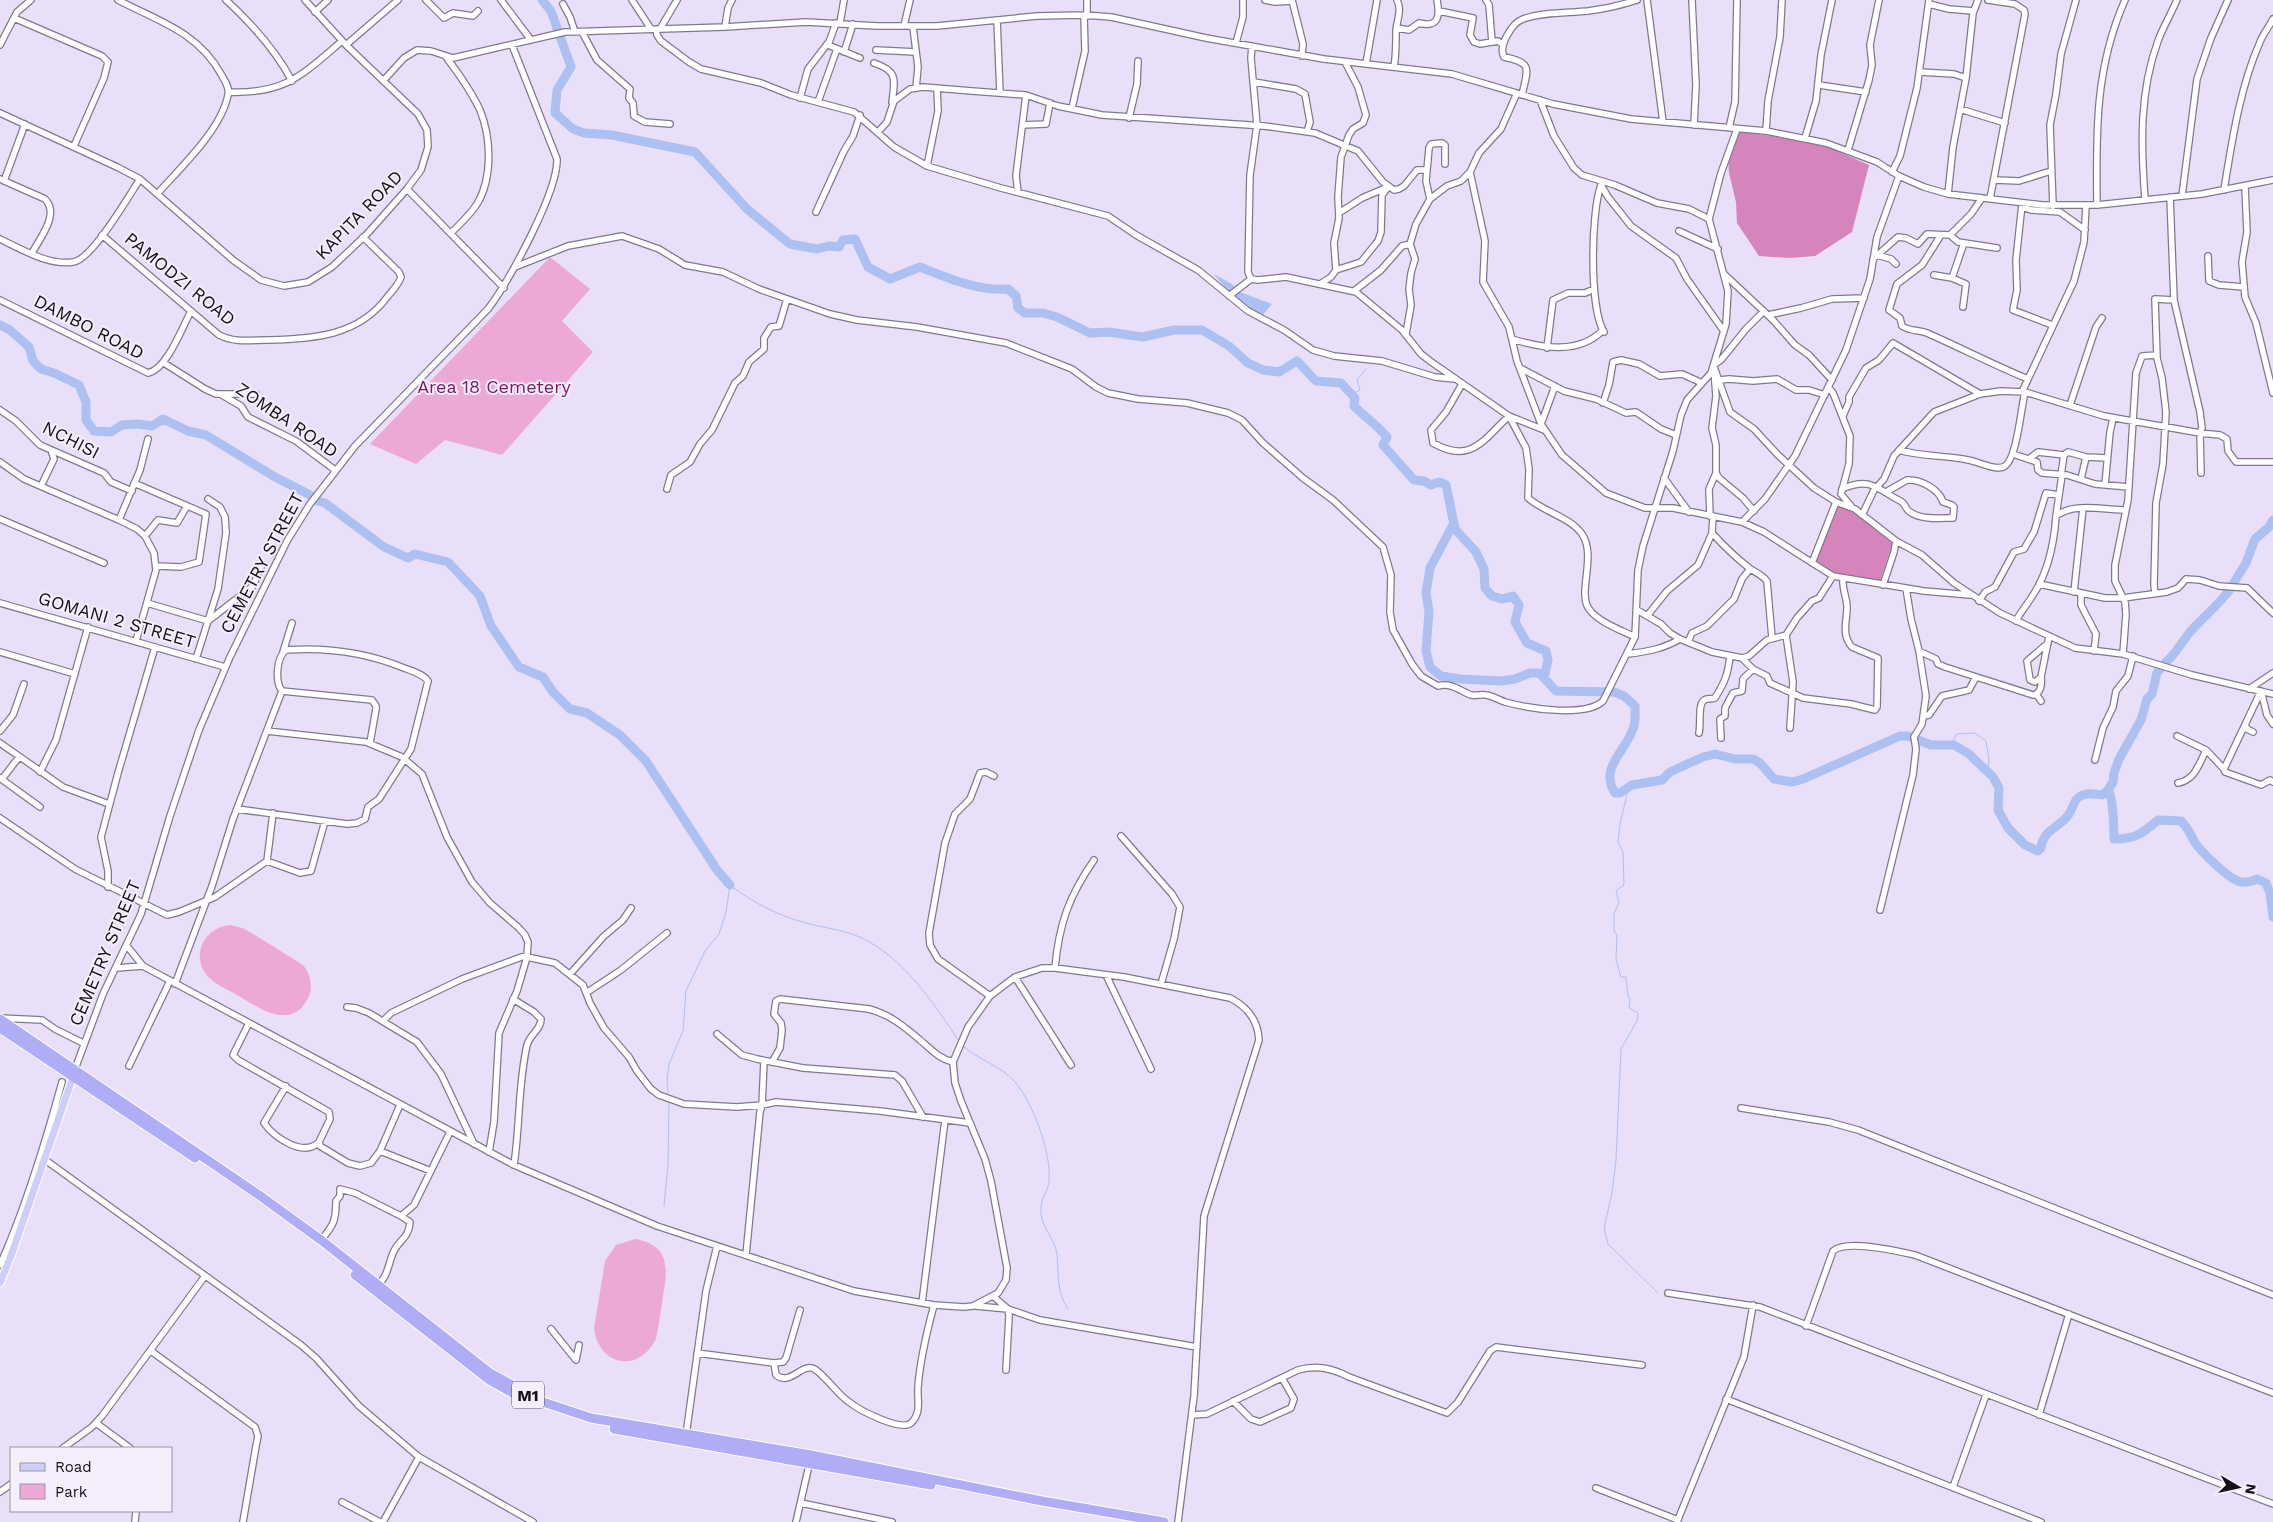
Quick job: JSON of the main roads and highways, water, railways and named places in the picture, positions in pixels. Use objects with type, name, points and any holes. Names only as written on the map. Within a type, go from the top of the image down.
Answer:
[{"type":"highway","name":"M1","points":[[0,1019],[291,1225],[454,1354],[507,1392],[558,1415],[645,1435],[811,1459],[1164,1522]]},
{"type":"highway","name":"M1","points":[[0,1028],[74,1073],[259,1195],[320,1240],[472,1360],[531,1397],[591,1418],[1132,1522]]},
{"type":"main road","points":[[0,1283],[74,1073]]},
{"type":"water","points":[[1214,274],[1232,284],[1240,292],[1272,304],[1262,316],[1236,298]]},
{"type":"waterway","points":[[542,0],[551,11],[571,67],[557,90],[555,113],[573,129],[584,133],[612,135],[695,152],[747,209],[790,244],[817,249],[829,246],[839,247],[843,240],[855,239],[868,267],[890,279],[920,267],[974,286],[1008,289],[1016,296],[1018,308],[1025,313],[1043,313],[1057,317],[1090,333],[1108,332],[1143,337],[1174,330],[1202,330],[1229,346],[1248,363],[1263,370],[1279,372],[1297,361],[1316,381],[1341,383],[1355,398],[1354,406],[1387,437],[1383,445],[1414,480],[1424,481],[1431,485],[1439,482],[1446,485],[1455,529],[1476,552],[1484,569],[1485,588],[1492,596],[1502,599],[1513,596],[1519,605],[1515,622],[1527,643],[1546,651],[1548,660],[1544,678],[1556,691],[1614,692],[1624,696],[1635,706],[1634,727],[1615,760],[1610,776],[1615,793],[1620,793],[1632,785],[1662,780],[1670,772],[1703,757],[1715,754],[1735,759],[1753,759],[1760,763],[1774,779],[1792,782],[1803,779],[1900,736],[1908,736],[1931,745],[1954,745],[1969,754],[1993,777],[1999,788],[1998,810],[2008,828],[2025,845],[2038,851],[2048,833],[2065,819],[2077,798],[2087,794],[2102,795],[2108,790],[2112,805],[2114,839],[2138,835],[2158,820],[2181,821],[2202,851],[2233,879],[2241,882],[2257,879],[2266,883],[2270,893],[2273,917]]},
{"type":"waterway","points":[[0,325],[10,330],[29,347],[33,361],[41,369],[79,385],[86,402],[86,420],[94,431],[111,432],[122,425],[138,424],[152,426],[163,419],[188,431],[206,435],[275,477],[310,495]]},
{"type":"waterway","points":[[1352,394],[1360,390],[1357,380],[1366,369]]},
{"type":"waterway","points":[[318,501],[325,503],[384,547],[408,558],[415,554],[448,562],[480,596],[491,626],[519,667],[543,677],[553,692],[570,709],[587,713],[620,735],[646,761],[717,870],[730,885]]},
{"type":"waterway","points":[[2233,584],[2246,563],[2255,539],[2269,527],[2273,520]]},
{"type":"waterway","points":[[1454,523],[1430,568],[1426,593],[1429,612],[1426,651],[1430,667],[1441,676],[1460,679],[1500,681],[1515,679],[1530,673],[1539,673],[1544,678]]},
{"type":"waterway","points":[[2165,663],[2190,632],[2231,588]]},
{"type":"waterway","points":[[2108,790],[2113,782],[2119,759],[2141,720],[2147,699],[2152,694],[2157,673],[2161,668]]},
{"type":"waterway","points":[[1923,741],[1952,742],[1957,734],[1975,733],[1986,741],[1989,760],[1988,771]]},
{"type":"waterway","points":[[1628,790],[1618,842],[1623,852],[1624,885],[1616,891],[1619,902],[1614,914],[1614,931],[1617,935],[1616,959],[1621,977],[1626,977],[1628,997],[1630,998],[1629,1008],[1638,1013],[1637,1021],[1621,1049],[1616,1160],[1612,1193],[1604,1228],[1608,1244],[1657,1292]]},
{"type":"waterway","points":[[668,1095],[669,1064],[683,1031],[686,991],[705,951],[719,934],[726,912],[730,885]]},
{"type":"waterway","points":[[731,886],[776,913],[806,923],[855,935],[877,946],[904,969],[928,997],[958,1040]]},
{"type":"waterway","points":[[962,1045],[1015,1082],[1022,1091],[1040,1129],[1049,1171],[1049,1182],[1041,1205],[1042,1221],[1056,1248],[1060,1289],[1068,1309]]},
{"type":"waterway","points":[[664,1206],[668,1165],[669,1102]]},
{"type":"park label","name":"Area 18 Cemetery","points":[[494,387]]}]
